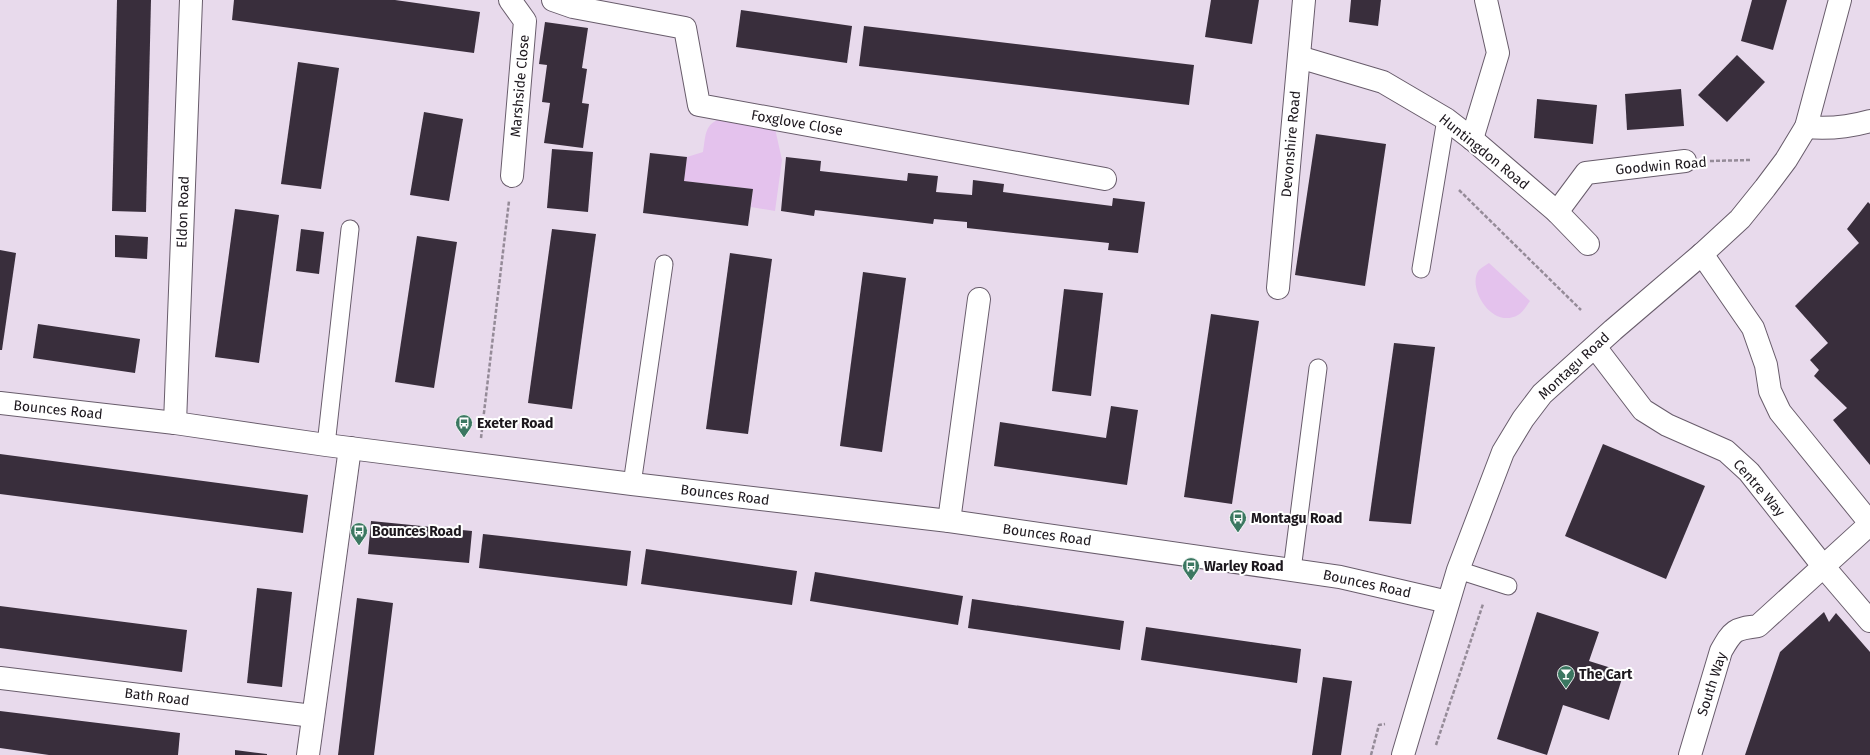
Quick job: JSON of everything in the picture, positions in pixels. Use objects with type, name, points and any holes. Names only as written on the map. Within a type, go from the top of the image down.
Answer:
[{"type":"street","name":"Eldon Road","points":[[175,424],[191,0]]},
{"type":"street","name":"Marshside Close","points":[[510,0],[525,21],[512,176]]},
{"type":"street","name":"Foxglove Close","points":[[553,0],[573,8],[685,28],[699,105],[1105,179]]},
{"type":"street","name":"Devonshire Road","points":[[1278,288],[1304,0]]},
{"type":"street","points":[[1472,139],[1498,53],[1486,0]]},
{"type":"street","name":"Montagu Road","points":[[1403,755],[1458,570],[1503,452],[1523,419],[1542,394],[1740,219],[1786,160],[1806,127],[1840,0]]},
{"type":"street","name":"Huntingdon Road","points":[[1299,57],[1383,82],[1446,119],[1472,139],[1556,212],[1588,244]]},
{"type":"street","points":[[1806,127],[1845,127],[1870,121]]},
{"type":"street","name":"Goodwin Road","points":[[1556,212],[1586,173],[1685,161]]},
{"type":"street","points":[[1702,254],[1753,328],[1766,365],[1770,391],[1780,412],[1870,524]]},
{"type":"street","points":[[949,521],[979,299]]},
{"type":"street","name":"Centre Way","points":[[1595,347],[1642,410],[1667,426],[1726,451],[1749,472],[1823,566],[1870,621]]},
{"type":"street","name":"Bounces Road","points":[[0,403],[175,424],[632,484],[949,521],[1340,577],[1448,602]]},
{"type":"street","points":[[308,755],[350,448]]},
{"type":"street","name":"South Way","points":[[1690,755],[1720,651],[1729,637],[1739,628],[1758,626],[1870,524]]},
{"type":"street","name":"Bath Road","points":[[0,678],[313,716]]},
{"type":"lane","points":[[1421,269],[1436,169],[1446,119]]},
{"type":"lane","points":[[326,445],[350,229]]},
{"type":"lane","points":[[632,484],[664,264]]},
{"type":"lane","points":[[1292,570],[1318,368]]},
{"type":"lane","points":[[1458,570],[1508,586]]},
{"type":"path","name":"Goodwin Road","points":[[1685,161],[1786,160]]},
{"type":"path","points":[[1436,169],[1581,310]]},
{"type":"path","points":[[478,464],[512,176]]},
{"type":"path","points":[[1435,748],[1490,580]]},
{"type":"path","points":[[1371,755],[1379,724]]},
{"type":"shaded area","points":[[722,118],[774,124],[782,160],[775,211],[751,207],[753,189],[684,181],[687,157],[703,152],[709,127],[716,120]]},
{"type":"shaded area","points":[[1489,263],[1530,301],[1518,315],[1508,318],[1499,317],[1491,312],[1479,296],[1476,286],[1476,277],[1479,270]]},
{"type":"building","points":[[117,0],[151,0],[146,212],[112,211]]},
{"type":"building","points":[[234,0],[395,0],[480,12],[474,53],[232,20]]},
{"type":"building","points":[[1211,0],[1259,0],[1252,44],[1205,37]]},
{"type":"building","points":[[1351,0],[1381,0],[1378,26],[1349,22]]},
{"type":"building","points":[[1752,0],[1787,0],[1773,50],[1741,41]]},
{"type":"building","points":[[741,10],[852,26],[847,63],[736,47]]},
{"type":"building","points":[[545,22],[588,28],[582,68],[587,69],[582,103],[589,104],[583,148],[544,143],[550,103],[542,102],[547,65],[539,64]]},
{"type":"building","points":[[864,26],[1194,65],[1189,105],[859,66]]},
{"type":"building","points":[[1737,55],[1765,82],[1727,122],[1698,95]]},
{"type":"building","points":[[298,62],[339,68],[321,189],[281,184]]},
{"type":"building","points":[[1681,89],[1684,126],[1627,130],[1625,94]]},
{"type":"building","points":[[1537,99],[1597,105],[1593,144],[1534,138]]},
{"type":"building","points":[[424,112],[463,119],[449,201],[410,195]]},
{"type":"building","points":[[1316,134],[1386,144],[1365,286],[1295,275]]},
{"type":"building","points":[[552,149],[593,152],[588,212],[547,208]]},
{"type":"building","points":[[650,153],[687,157],[684,181],[753,189],[748,226],[643,213]]},
{"type":"building","points":[[786,157],[821,161],[820,171],[907,181],[908,173],[938,176],[936,192],[972,195],[973,180],[1004,184],[1003,192],[1112,206],[1113,198],[1145,202],[1138,253],[1108,250],[1109,243],[967,228],[967,222],[934,219],[933,224],[815,210],[814,216],[781,211]]},
{"type":"building","points":[[1868,202],[1870,204],[1870,465],[1833,420],[1847,408],[1814,376],[1819,370],[1810,360],[1828,343],[1795,306],[1859,243],[1847,229]]},
{"type":"building","points":[[235,209],[279,215],[259,363],[215,357]]},
{"type":"building","points":[[301,229],[324,232],[319,274],[296,271]]},
{"type":"building","points":[[552,229],[596,234],[572,409],[528,403]]},
{"type":"building","points":[[115,235],[148,237],[147,259],[115,257]]},
{"type":"building","points":[[417,236],[457,242],[434,388],[395,382]]},
{"type":"building","points":[[0,250],[16,253],[2,350],[0,350]]},
{"type":"building","points":[[730,253],[772,259],[748,434],[706,429]]},
{"type":"building","points":[[863,272],[906,278],[882,452],[840,446]]},
{"type":"building","points":[[1064,289],[1103,293],[1091,396],[1052,391]]},
{"type":"building","points":[[1211,314],[1259,321],[1232,504],[1184,497]]},
{"type":"building","points":[[38,324],[140,339],[135,373],[33,358]]},
{"type":"building","points":[[1394,343],[1435,347],[1411,524],[1369,521]]},
{"type":"building","points":[[1111,406],[1138,410],[1127,485],[994,466],[1000,422],[1106,438]]},
{"type":"building","points":[[1603,444],[1705,486],[1666,579],[1565,536]]},
{"type":"building","points":[[0,454],[308,495],[303,533],[0,494]]},
{"type":"building","points":[[371,521],[472,531],[469,563],[368,554]]},
{"type":"building","points":[[483,534],[631,551],[627,586],[479,568]]},
{"type":"building","points":[[646,549],[797,571],[792,605],[641,584]]},
{"type":"building","points":[[815,572],[963,596],[958,625],[810,601]]},
{"type":"building","points":[[257,588],[292,592],[282,687],[247,683]]},
{"type":"building","points":[[357,598],[393,603],[374,755],[338,755]]},
{"type":"building","points":[[972,599],[1124,621],[1120,650],[968,628]]},
{"type":"building","points":[[0,606],[187,630],[182,672],[0,648]]},
{"type":"building","name":"The Cart","points":[[1537,612],[1599,632],[1589,661],[1624,672],[1609,720],[1563,705],[1547,755],[1497,739]]},
{"type":"building","points":[[1824,612],[1829,622],[1836,613],[1870,652],[1870,755],[1745,755],[1780,652]]},
{"type":"building","points":[[1146,627],[1301,649],[1297,683],[1141,660]]},
{"type":"building","points":[[1323,677],[1352,681],[1341,755],[1312,755]]},
{"type":"building","points":[[0,711],[180,733],[178,755],[49,755],[0,748]]},
{"type":"building","points":[[235,750],[267,754],[267,755],[235,755]]},
{"type":"place","name":"Exeter Road","points":[[464,438]]},
{"type":"place","name":"Montagu Road","points":[[1238,533]]},
{"type":"place","name":"Bounces Road","points":[[359,546]]},
{"type":"place","name":"Warley Road","points":[[1191,581]]},
{"type":"place","name":"The Cart","points":[[1566,689]]}]
